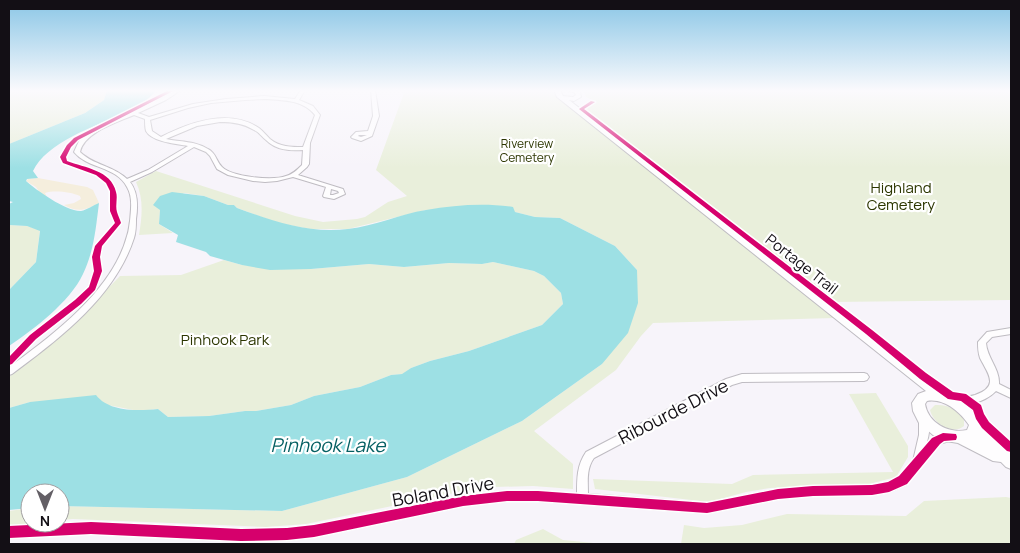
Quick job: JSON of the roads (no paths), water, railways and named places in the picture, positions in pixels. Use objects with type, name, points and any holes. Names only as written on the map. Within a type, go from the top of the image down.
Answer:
[{"type":"main road","points":[[585,116],[972,420],[990,444],[1011,463]]},
{"type":"main road","points":[[895,361],[916,387],[920,400],[918,408],[924,420],[936,430],[956,437],[1011,463]]},
{"type":"main road","points":[[920,400],[925,397],[945,398]]},
{"type":"main road","points":[[956,437],[972,434],[972,420]]},
{"type":"street","points":[[9,372],[70,322],[108,281],[133,233],[133,194],[127,181],[112,169],[81,157],[77,149],[81,141],[89,135],[128,116]]},
{"type":"street","points":[[141,116],[148,119],[158,116]]},
{"type":"street","points":[[148,119],[149,131],[162,139],[205,149],[213,154],[218,166],[225,171],[261,180],[272,180],[292,175],[301,170],[306,164],[306,148],[318,116]]},
{"type":"street","points":[[369,133],[376,116]]},
{"type":"street","points":[[162,139],[194,124],[230,121],[254,127],[278,146],[306,148]]},
{"type":"street","points":[[127,181],[144,175],[193,145]]},
{"type":"street","points":[[292,175],[329,186]]},
{"type":"street","points":[[945,398],[959,402],[974,400],[992,392],[995,386],[995,375],[982,352],[982,342],[990,334],[1011,331]]},
{"type":"street","name":"Ribourde Drive","points":[[583,499],[582,473],[586,460],[590,455],[729,382],[742,378],[864,376]]},
{"type":"street","points":[[995,386],[1011,394]]},
{"type":"street","points":[[972,420],[974,400]]},
{"type":"street","name":"Boland Drive","points":[[918,461],[919,449],[924,434],[924,420]]},
{"type":"street","name":"Boland Drive","points":[[9,532],[60,528],[91,528],[241,535],[287,534],[314,531],[487,497],[538,496],[707,508],[778,494],[813,491],[872,490],[889,487],[903,480],[936,441],[943,437],[956,437]]},
{"type":"water","points":[[78,116],[118,116],[72,136],[60,144],[39,161],[33,171],[38,178],[27,179],[26,181],[52,200],[68,208],[81,211],[99,203],[92,248],[87,265],[77,284],[60,305],[29,332],[9,346],[9,290],[36,262],[40,231],[27,226],[9,225],[9,204],[13,202],[9,201],[9,144]]},
{"type":"water","name":"Pinhook Lake","points":[[172,192],[204,196],[278,222],[319,230],[348,229],[416,212],[448,207],[492,205],[513,207],[515,212],[535,217],[560,218],[615,246],[637,270],[638,303],[628,333],[602,364],[522,421],[407,477],[282,511],[70,506],[70,483],[20,483],[20,509],[9,510],[9,408],[30,402],[96,395],[108,405],[133,410],[158,409],[168,417],[209,416],[291,405],[314,396],[360,387],[391,375],[402,374],[411,368],[430,361],[469,351],[542,325],[563,304],[561,293],[544,276],[534,271],[493,262],[404,267],[369,264],[270,270],[242,265],[210,256],[206,252],[176,242],[178,235],[159,224],[160,210],[153,205],[160,196]]},
{"type":"park label","name":"Riverview Cemetery","points":[[527,150]]},
{"type":"park label","name":"Highland Cemetery","points":[[901,196]]},
{"type":"park label","name":"Pinhook Park","points":[[225,339]]}]
